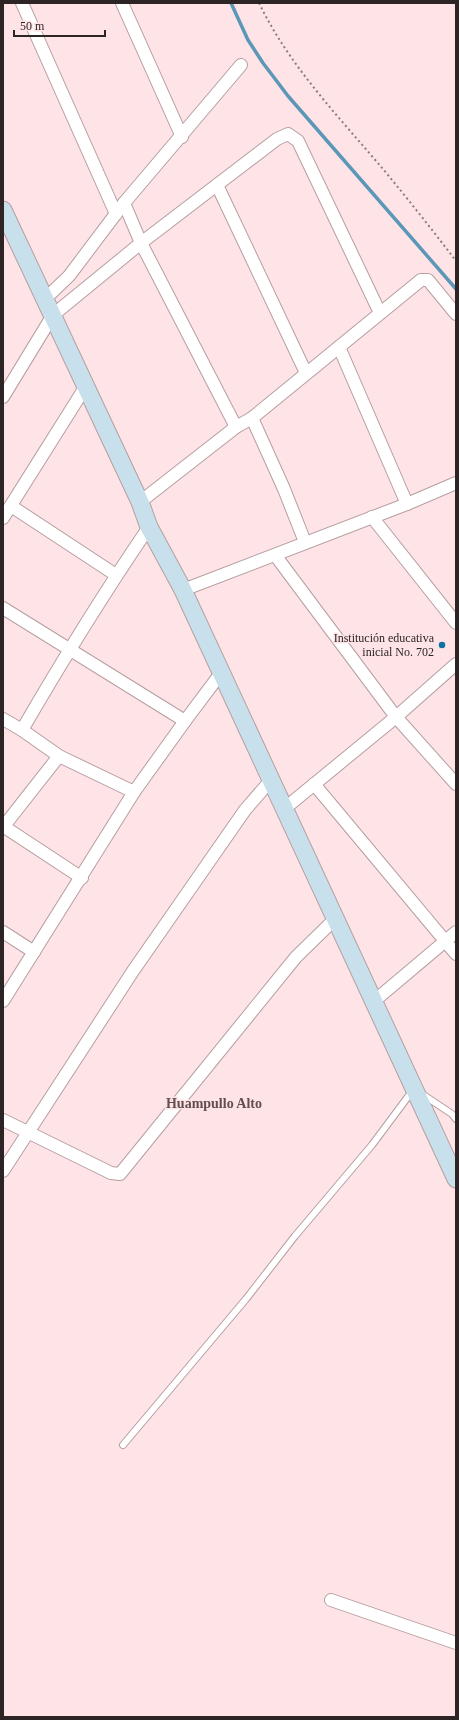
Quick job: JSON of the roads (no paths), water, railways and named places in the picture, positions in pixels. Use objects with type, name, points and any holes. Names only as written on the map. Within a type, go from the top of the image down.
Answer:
[{"type":"main road","points":[[3,210],[46,298],[140,502],[149,527],[183,590],[456,1179]]},
{"type":"street","points":[[22,3],[116,214]]},
{"type":"street","points":[[122,3],[182,137]]},
{"type":"street","points":[[46,298],[69,276],[124,203],[182,137],[241,65]]},
{"type":"street","points":[[3,397],[53,315],[141,243],[277,139],[288,134],[298,141],[380,313]]},
{"type":"street","points":[[217,185],[306,373]]},
{"type":"street","points":[[124,203],[141,243],[236,427]]},
{"type":"street","points":[[140,502],[236,427],[252,418],[422,280],[428,280],[456,314]]},
{"type":"street","points":[[339,347],[407,504]]},
{"type":"street","points":[[3,518],[86,386]]},
{"type":"street","points":[[252,418],[284,489],[305,542]]},
{"type":"street","points":[[183,590],[407,504],[456,483]]},
{"type":"street","points":[[10,506],[116,575]]},
{"type":"street","points":[[372,517],[456,623]]},
{"type":"street","points":[[22,730],[68,650],[149,527]]},
{"type":"street","points":[[274,555],[396,717],[456,784]]},
{"type":"street","points":[[3,608],[68,650],[185,721]]},
{"type":"street","points":[[284,809],[396,717],[456,664]]},
{"type":"street","points":[[3,1001],[82,878],[134,792],[221,673]]},
{"type":"street","points":[[3,720],[22,730],[58,756],[134,792]]},
{"type":"street","points":[[58,756],[4,826],[82,878]]},
{"type":"street","points":[[3,1171],[134,971],[222,842],[245,810],[271,780]]},
{"type":"street","points":[[314,784],[456,954]]},
{"type":"street","points":[[3,1120],[111,1173],[120,1174],[296,957],[336,918]]},
{"type":"street","points":[[3,932],[34,952]]},
{"type":"street","points":[[373,1002],[456,932]]},
{"type":"street","points":[[331,1600],[456,1643]]},
{"type":"lane","points":[[123,1445],[246,1299],[295,1236],[372,1146],[414,1089],[452,1114],[456,1119]]},
{"type":"waterway","points":[[231,3],[248,40],[288,96],[456,289]]},
{"type":"place","name":"Institución educativa inicial No. 702","points":[[442,645]]},
{"type":"district","name":"Huampullo Alto","points":[[214,1103]]}]
